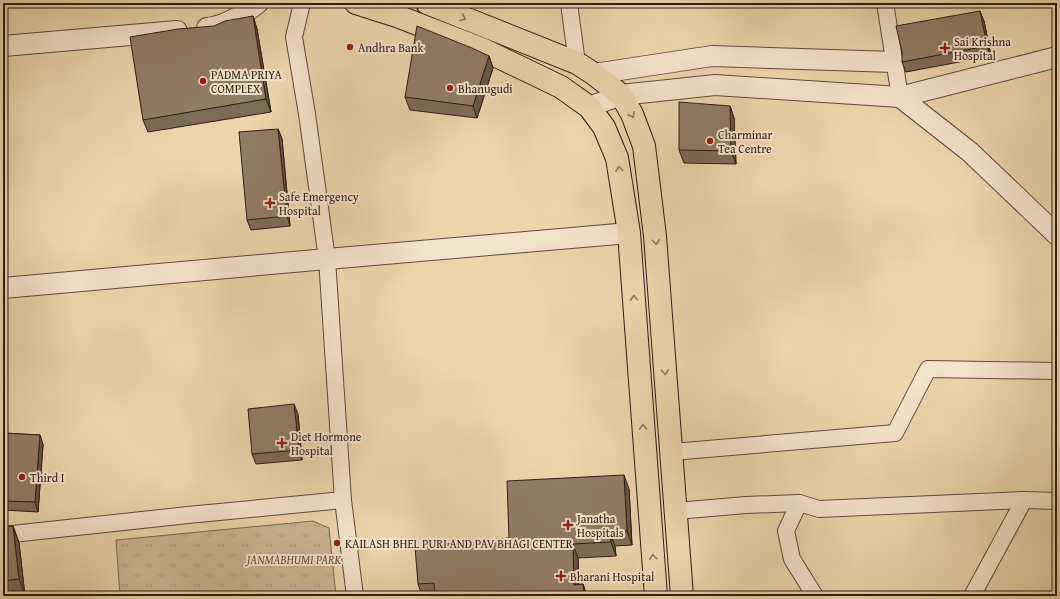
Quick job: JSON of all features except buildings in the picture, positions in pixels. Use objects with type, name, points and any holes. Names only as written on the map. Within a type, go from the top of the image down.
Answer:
[{"type":"highway","points":[[356,3],[397,16],[482,49],[560,87],[589,107],[604,127],[617,158],[629,233],[656,596]]},
{"type":"highway","points":[[427,3],[586,69],[621,95],[632,114],[644,146],[655,236],[682,596]]},
{"type":"street","points":[[3,46],[217,27],[243,15],[258,3]]},
{"type":"street","points":[[302,3],[294,37],[307,114],[327,259],[343,500],[355,596]]},
{"type":"street","points":[[569,3],[586,69],[712,56],[894,62]]},
{"type":"street","points":[[885,3],[900,97],[970,152],[1057,235]]},
{"type":"street","points":[[589,107],[621,95],[715,84],[900,97],[1057,57]]},
{"type":"street","points":[[3,288],[629,233]]},
{"type":"street","points":[[672,452],[895,433],[928,369],[1057,371]]},
{"type":"street","points":[[3,535],[343,500]]},
{"type":"street","points":[[676,511],[746,505],[799,503],[819,509],[1024,500],[1057,501]]},
{"type":"street","points":[[972,596],[1024,500]]},
{"type":"street","points":[[799,503],[786,531],[792,559],[815,596]]},
{"type":"green space","name":"JANMABHUMI PARK","points":[[313,521],[329,528],[336,596],[120,596],[116,540]]},
{"type":"place","name":"Andhra Bank","points":[[350,47]]},
{"type":"place","name":"Sai Krishna Hospital","points":[[945,48]]},
{"type":"place","name":"PADMA PRIYA COMPLEX","points":[[203,81]]},
{"type":"place","name":"Bhanugudi","points":[[450,88]]},
{"type":"place","name":"Charminar Tea Centre","points":[[710,141]]},
{"type":"place","name":"Safe Emergency Hospital","points":[[270,203]]},
{"type":"place","name":"Diet Hormone Hospital","points":[[282,443]]},
{"type":"place","name":"Third I","points":[[22,477]]},
{"type":"place","name":"Janatha Hospitals","points":[[568,525]]},
{"type":"place","name":"KAILASH BHEL PURI AND PAV BHAGI CENTER","points":[[337,543]]},
{"type":"place","name":"Bharani Hospital","points":[[561,576]]}]
